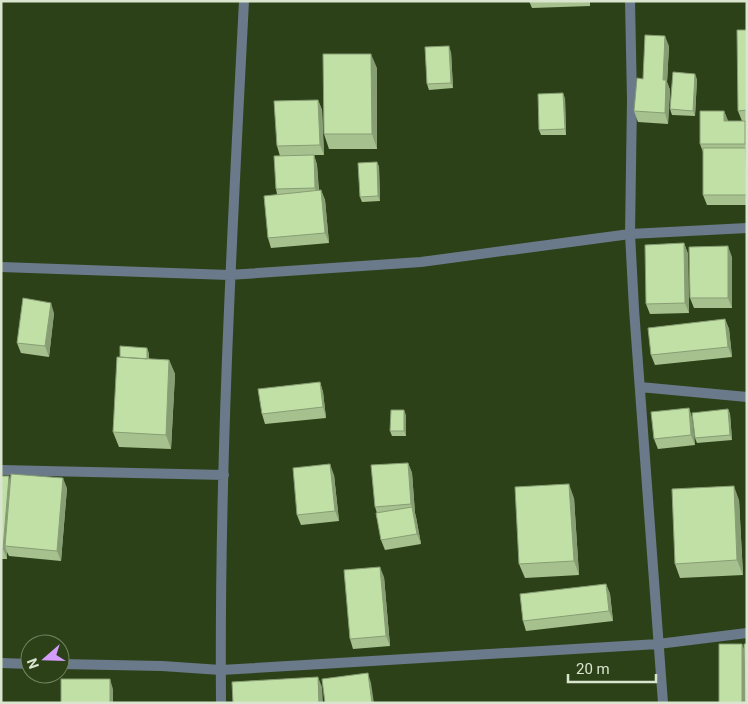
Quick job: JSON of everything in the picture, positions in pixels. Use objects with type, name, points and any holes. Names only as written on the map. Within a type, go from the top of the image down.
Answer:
[{"type":"street","points":[[221,703],[229,275],[244,1]]},
{"type":"street","points":[[630,1],[632,100],[630,234],[663,703]]},
{"type":"street","points":[[1,267],[229,275],[421,262],[630,234],[747,228]]},
{"type":"street","points":[[640,387],[747,397]]},
{"type":"street","points":[[1,470],[224,475]]},
{"type":"street","points":[[70,664],[162,666],[221,670],[658,644],[747,632]]},
{"type":"street","points":[[1,664],[20,664]]},
{"type":"building","points":[[737,30],[747,30],[747,110],[738,111]]},
{"type":"building","points":[[645,35],[665,36],[663,80],[666,80],[665,113],[634,111],[637,78],[643,79]]},
{"type":"building","points":[[449,46],[451,83],[427,84],[425,47]]},
{"type":"building","points":[[323,54],[371,54],[372,134],[324,134]]},
{"type":"building","points":[[673,72],[695,74],[693,111],[670,109]]},
{"type":"building","points":[[563,93],[565,129],[539,130],[538,94]]},
{"type":"building","points":[[318,100],[320,145],[277,146],[274,101]]},
{"type":"building","points":[[700,111],[724,111],[724,121],[745,121],[745,144],[700,144]]},
{"type":"building","points":[[703,148],[746,148],[747,195],[703,195]]},
{"type":"building","points":[[314,155],[315,188],[276,189],[274,156]]},
{"type":"building","points":[[377,162],[378,196],[360,197],[358,163]]},
{"type":"building","points":[[321,190],[325,233],[268,238],[264,196]]},
{"type":"building","points":[[684,243],[685,303],[646,304],[645,245]]},
{"type":"building","points":[[728,246],[728,298],[690,298],[689,247]]},
{"type":"building","points":[[23,298],[51,303],[45,346],[17,343]]},
{"type":"building","points":[[725,319],[728,347],[651,355],[648,328]]},
{"type":"building","points":[[120,346],[147,348],[147,359],[120,357]]},
{"type":"building","points":[[117,357],[169,360],[166,435],[113,432]]},
{"type":"building","points":[[320,382],[323,407],[262,414],[258,389]]},
{"type":"building","points":[[689,408],[691,435],[654,439],[651,412]]},
{"type":"building","points":[[728,409],[730,435],[695,438],[692,413]]},
{"type":"building","points":[[391,410],[404,410],[404,431],[390,431]]},
{"type":"building","points":[[408,463],[411,504],[375,507],[371,465]]},
{"type":"building","points":[[330,464],[335,511],[297,515],[293,468]]},
{"type":"building","points":[[11,474],[63,478],[57,551],[5,546]]},
{"type":"building","points":[[1,476],[9,476],[3,549],[1,549]]},
{"type":"building","points":[[569,484],[574,561],[519,564],[515,487]]},
{"type":"building","points":[[734,486],[737,560],[675,564],[672,489]]},
{"type":"building","points":[[412,507],[417,534],[381,540],[376,513]]},
{"type":"building","points":[[380,567],[386,636],[350,639],[344,570]]},
{"type":"building","points":[[606,584],[609,611],[523,621],[520,594]]},
{"type":"building","points":[[719,644],[742,644],[742,703],[719,703]]},
{"type":"building","points":[[744,644],[747,644],[747,703],[745,703]]},
{"type":"building","points":[[368,673],[372,703],[325,703],[322,679]]},
{"type":"building","points":[[318,677],[319,703],[233,703],[232,682]]},
{"type":"building","points":[[70,679],[110,679],[110,703],[61,703],[61,684],[70,684]]}]
